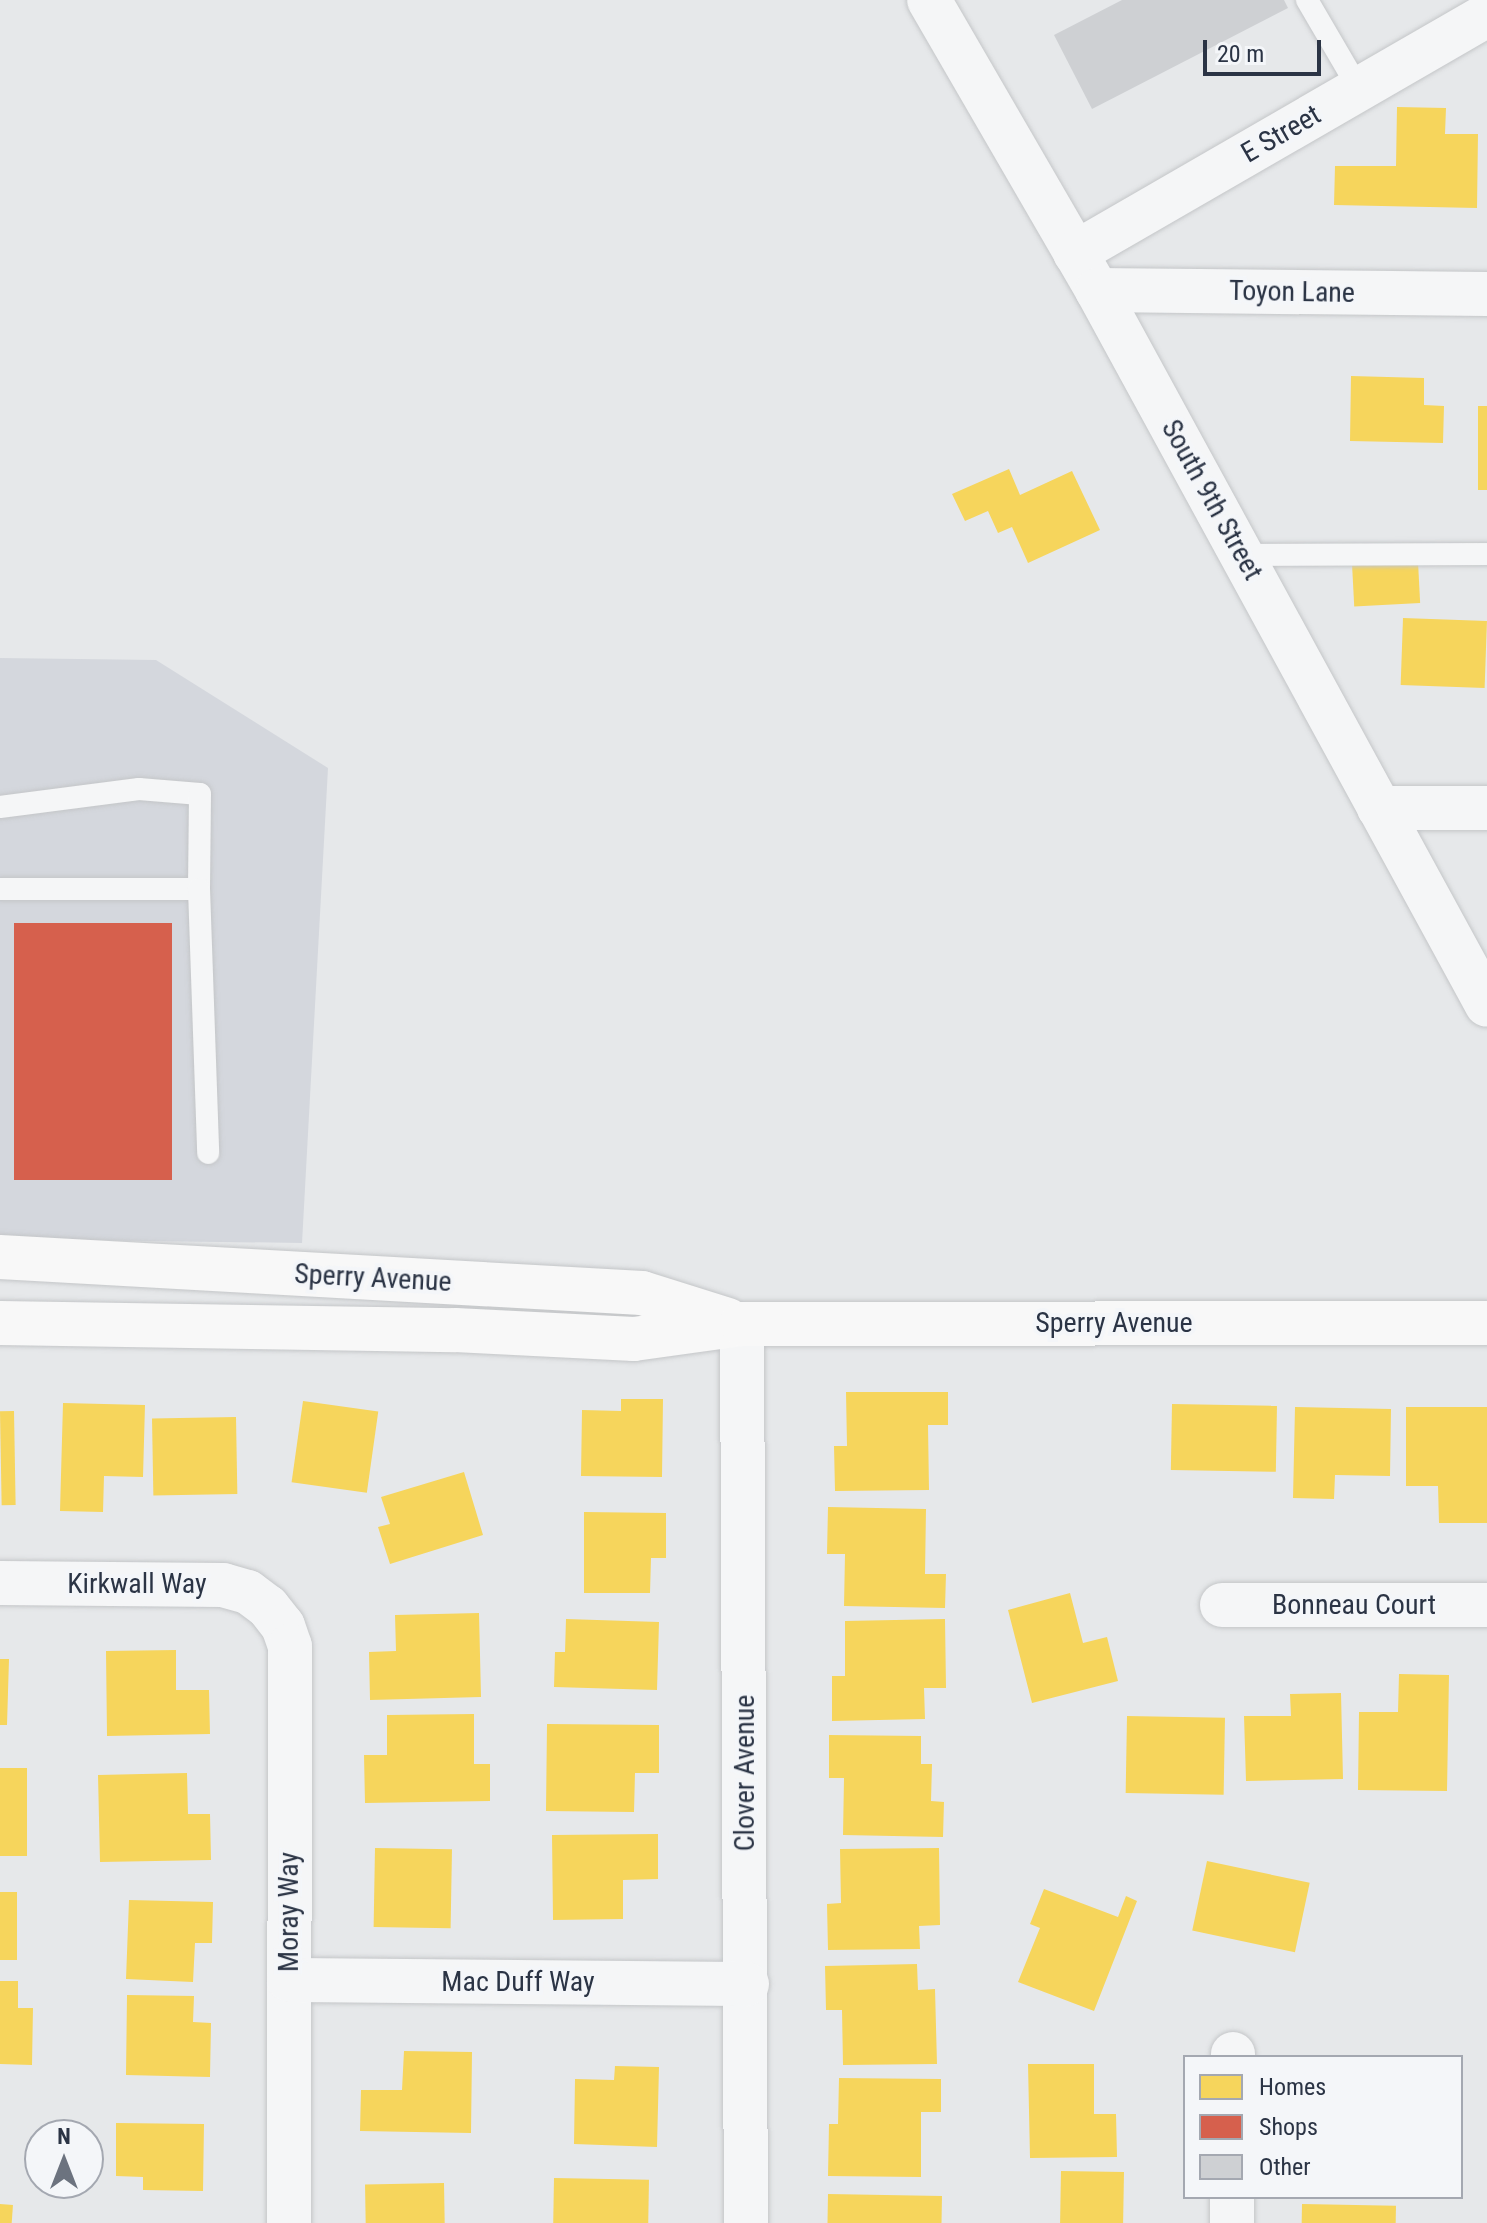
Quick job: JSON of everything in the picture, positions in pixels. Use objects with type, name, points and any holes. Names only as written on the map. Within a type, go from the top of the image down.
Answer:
[{"type":"main road","name":"Sperry Avenue","points":[[0,1257],[642,1293],[742,1324]]},
{"type":"main road","name":"Sperry Avenue","points":[[0,1323],[455,1330],[634,1339],[742,1324],[1487,1323]]},
{"type":"street","name":"South 9th Street","points":[[941,4],[1487,1005]]},
{"type":"street","name":"E Street","points":[[1075,253],[1359,89],[1470,13]]},
{"type":"street","name":"Toyon Lane","points":[[1097,290],[1487,294]]},
{"type":"street","points":[[1379,808],[1487,808]]},
{"type":"street","name":"Clover Avenue","points":[[742,1324],[746,2223]]},
{"type":"street","name":"Kirkwall Way","points":[[0,1583],[223,1585],[248,1592],[268,1607]]},
{"type":"street","name":"Bonneau Court","points":[[1222,1605],[1487,1605]]},
{"type":"street","name":"Moray Way","points":[[268,1607],[283,1626],[290,1646],[289,2223]]},
{"type":"street","name":"Mac Duff Way","points":[[289,1980],[747,1984]]},
{"type":"street","points":[[1232,2199],[1232,2223]]},
{"type":"lane","points":[[1307,0],[1359,89]]},
{"type":"lane","points":[[1241,555],[1487,554]]},
{"type":"lane","points":[[0,807],[139,789],[200,794],[199,889],[208,1153]]},
{"type":"lane","points":[[0,889],[199,889]]},
{"type":"shaded area","points":[[0,658],[156,660],[328,768],[302,1243],[0,1239]]},
{"type":"building: Homes","points":[[1397,107],[1446,108],[1445,134],[1478,134],[1477,208],[1334,205],[1335,166],[1396,166]]},
{"type":"building: Homes","points":[[1351,376],[1424,378],[1424,405],[1444,406],[1443,443],[1350,441]]},
{"type":"building: Homes","points":[[1478,406],[1487,406],[1487,490],[1478,490]]},
{"type":"building: Homes","points":[[1009,469],[1020,495],[1072,471],[1100,530],[1028,563],[1012,527],[998,533],[988,511],[965,521],[952,494]]},
{"type":"building: Homes","points":[[1418,562],[1420,603],[1354,606],[1352,565]]},
{"type":"building: Homes","points":[[1403,618],[1487,621],[1485,688],[1401,685]]},
{"type":"building: Homes","points":[[846,1392],[948,1392],[948,1425],[928,1425],[929,1490],[835,1491],[834,1446],[847,1446]]},
{"type":"building: Homes","points":[[621,1399],[663,1399],[662,1477],[581,1476],[582,1410],[621,1411]]},
{"type":"building: Homes","points":[[303,1401],[378,1412],[367,1493],[292,1482]]},
{"type":"building: Homes","points":[[63,1403],[145,1405],[143,1477],[104,1476],[103,1512],[60,1511]]},
{"type":"building: Homes","points":[[1172,1404],[1277,1406],[1276,1472],[1171,1470]]},
{"type":"building: Homes","points":[[1295,1407],[1391,1409],[1390,1476],[1335,1475],[1334,1499],[1293,1498]]},
{"type":"building: Homes","points":[[1406,1407],[1487,1407],[1487,1523],[1439,1523],[1438,1486],[1406,1486]]},
{"type":"building: Homes","points":[[0,1411],[14,1411],[16,1505],[2,1505]]},
{"type":"building: Homes","points":[[236,1417],[237,1494],[153,1495],[152,1418]]},
{"type":"building: Homes","points":[[464,1472],[483,1535],[390,1564],[378,1527],[390,1524],[381,1497]]},
{"type":"building: Homes","points":[[828,1507],[926,1509],[925,1574],[946,1574],[945,1608],[844,1606],[845,1554],[827,1554]]},
{"type":"building: Homes","points":[[584,1512],[666,1513],[666,1558],[651,1558],[650,1593],[584,1593]]},
{"type":"building: Homes","points":[[1070,1593],[1083,1643],[1107,1637],[1118,1681],[1032,1703],[1008,1610]]},
{"type":"building: Homes","points":[[479,1613],[481,1697],[370,1700],[369,1652],[396,1651],[395,1615]]},
{"type":"building: Homes","points":[[566,1619],[659,1622],[657,1690],[554,1687],[555,1652],[565,1652]]},
{"type":"building: Homes","points":[[945,1619],[946,1688],[924,1688],[925,1719],[832,1721],[832,1676],[845,1676],[845,1621]]},
{"type":"building: Homes","points":[[176,1650],[176,1690],[209,1690],[210,1734],[107,1736],[106,1651]]},
{"type":"building: Homes","points":[[0,1659],[9,1659],[7,1725],[0,1725]]},
{"type":"building: Homes","points":[[1399,1674],[1449,1675],[1447,1791],[1358,1790],[1359,1712],[1398,1712]]},
{"type":"building: Homes","points":[[1341,1693],[1343,1779],[1246,1781],[1244,1716],[1291,1716],[1290,1694]]},
{"type":"building: Homes","points":[[474,1714],[474,1764],[490,1764],[490,1801],[365,1803],[364,1755],[387,1755],[387,1715]]},
{"type":"building: Homes","points":[[1127,1716],[1225,1718],[1224,1795],[1126,1793]]},
{"type":"building: Homes","points":[[547,1724],[659,1725],[659,1773],[635,1773],[634,1812],[546,1811]]},
{"type":"building: Homes","points":[[829,1735],[921,1736],[921,1764],[932,1764],[931,1801],[944,1802],[943,1837],[843,1835],[844,1778],[829,1778]]},
{"type":"building: Homes","points":[[0,1768],[27,1768],[27,1856],[0,1856]]},
{"type":"building: Homes","points":[[187,1773],[188,1814],[210,1814],[211,1860],[100,1862],[98,1775]]},
{"type":"building: Homes","points":[[658,1834],[658,1879],[623,1880],[623,1919],[553,1920],[552,1835]]},
{"type":"building: Homes","points":[[375,1848],[452,1849],[451,1928],[374,1927]]},
{"type":"building: Homes","points":[[939,1848],[940,1925],[919,1926],[920,1949],[828,1950],[827,1904],[841,1903],[840,1849]]},
{"type":"building: Homes","points":[[1207,1861],[1310,1883],[1295,1952],[1192,1930]]},
{"type":"building: Homes","points":[[1044,1889],[1118,1917],[1126,1896],[1137,1901],[1094,2011],[1018,1982],[1040,1928],[1030,1924]]},
{"type":"building: Homes","points":[[0,1892],[17,1892],[17,1960],[0,1960]]},
{"type":"building: Homes","points":[[129,1900],[213,1902],[212,1943],[195,1943],[193,1982],[126,1979]]},
{"type":"building: Homes","points":[[917,1964],[918,1990],[935,1989],[937,2064],[843,2065],[842,2010],[826,2010],[825,1966]]},
{"type":"building: Homes","points":[[0,1981],[18,1981],[18,2008],[33,2008],[32,2065],[0,2064]]},
{"type":"building: Homes","points":[[127,1995],[194,1996],[193,2022],[211,2023],[210,2077],[126,2075]]},
{"type":"building: Homes","points":[[404,2051],[472,2052],[471,2133],[360,2131],[361,2090],[402,2090]]},
{"type":"building: Homes","points":[[1028,2064],[1094,2064],[1094,2114],[1116,2114],[1117,2157],[1030,2158]]},
{"type":"building: Homes","points":[[615,2066],[659,2067],[657,2147],[574,2144],[575,2079],[614,2080]]},
{"type":"building: Homes","points":[[839,2078],[941,2079],[941,2112],[921,2112],[921,2177],[828,2176],[829,2124],[838,2124]]},
{"type":"building: Homes","points":[[116,2123],[204,2124],[203,2191],[143,2190],[143,2177],[116,2176]]},
{"type":"building: Homes","points":[[1061,2171],[1124,2172],[1123,2223],[1060,2223]]},
{"type":"building: Homes","points":[[554,2178],[649,2180],[648,2223],[553,2223]]},
{"type":"building: Homes","points":[[444,2183],[445,2223],[366,2223],[365,2184]]},
{"type":"building: Homes","points":[[828,2194],[942,2196],[942,2223],[827,2223]]},
{"type":"building: Homes","points":[[0,2204],[13,2205],[12,2223],[0,2223]]},
{"type":"building: Homes","points":[[1302,2204],[1396,2206],[1396,2223],[1302,2223]]},
{"type":"building: Shops","points":[[14,923],[172,923],[172,1180],[14,1180]]},
{"type":"building: Other","points":[[1122,0],[1284,0],[1288,8],[1092,109],[1054,35]]}]
